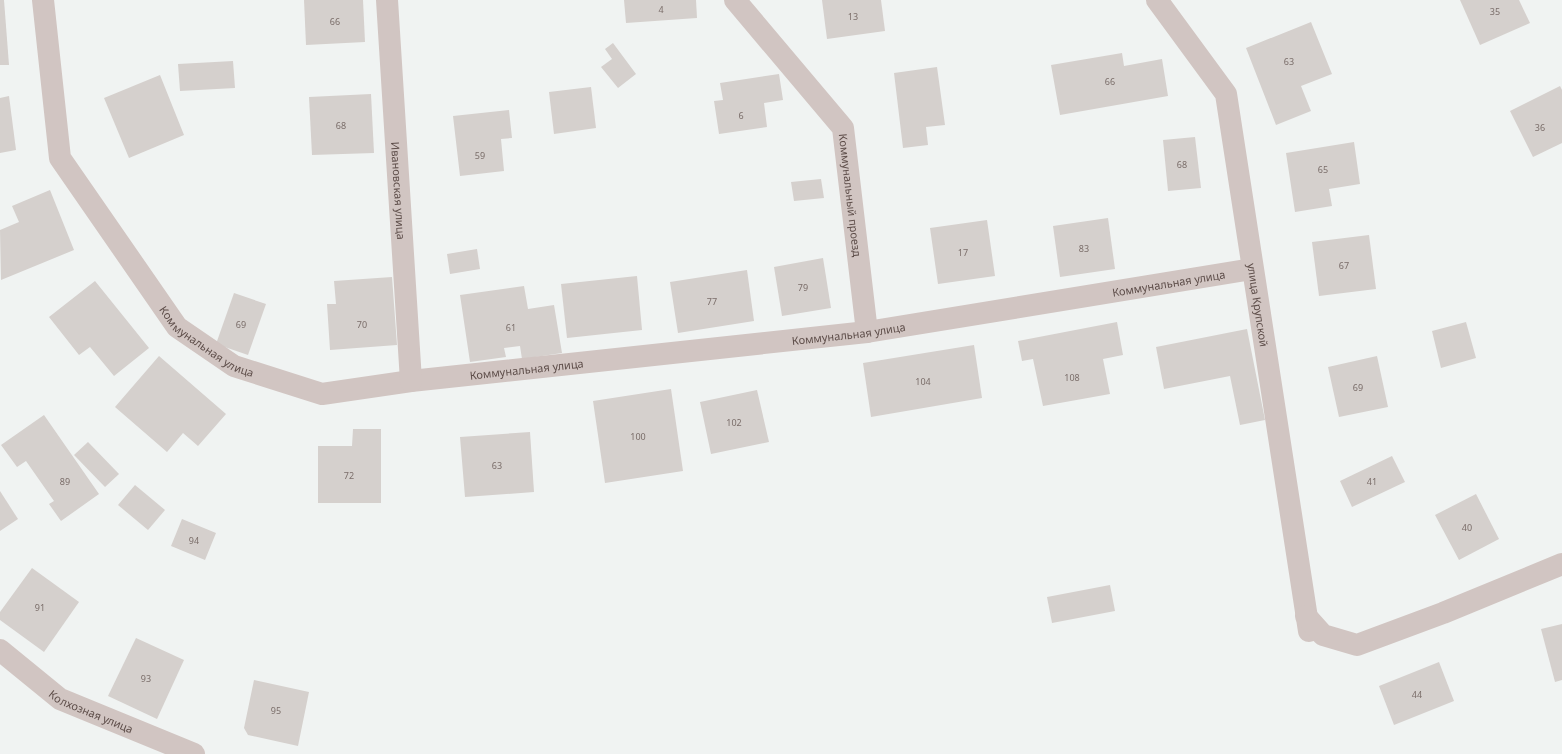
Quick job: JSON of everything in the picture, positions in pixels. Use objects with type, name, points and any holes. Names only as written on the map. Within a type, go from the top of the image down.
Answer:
[{"type":"street","name":"Коммунальная улица","points":[[43,0],[60,158],[177,327],[234,366],[322,394],[411,381],[867,332],[1252,269]]},
{"type":"street","name":"Ивановская улица","points":[[387,0],[411,381]]},
{"type":"street","name":"Коммунальный проезд","points":[[735,0],[843,128],[867,332]]},
{"type":"street","name":"улица Крупской","points":[[1157,0],[1226,94],[1307,623],[1323,635],[1357,645],[1443,613],[1562,564]]},
{"type":"street","name":"Колхозная улица","points":[[0,650],[60,699],[194,754]]},
{"type":"building","points":[[0,0],[4,0],[9,65],[0,65]]},
{"type":"building","points":[[304,0],[363,0],[365,42],[306,45]]},
{"type":"building","points":[[624,0],[696,0],[697,18],[626,23]]},
{"type":"building","points":[[822,0],[881,0],[885,31],[827,39]]},
{"type":"building","points":[[1460,0],[1519,0],[1530,23],[1480,45]]},
{"type":"building","points":[[1311,22],[1332,74],[1301,86],[1311,111],[1276,125],[1246,48]]},
{"type":"building","points":[[613,43],[636,74],[618,88],[601,67],[612,59],[605,49]]},
{"type":"building","points":[[1122,53],[1124,66],[1162,59],[1168,96],[1060,115],[1051,65]]},
{"type":"building","points":[[233,61],[235,88],[180,91],[178,64]]},
{"type":"building","points":[[937,67],[945,125],[926,127],[928,145],[903,148],[894,73]]},
{"type":"building","points":[[779,74],[783,100],[764,103],[767,127],[719,134],[714,101],[723,100],[720,83]]},
{"type":"building","points":[[160,75],[184,135],[129,158],[104,98]]},
{"type":"building","points":[[1560,86],[1562,90],[1562,143],[1533,157],[1510,111]]},
{"type":"building","points":[[591,87],[596,128],[554,134],[549,92]]},
{"type":"building","points":[[371,94],[374,153],[312,155],[309,97]]},
{"type":"building","points":[[9,96],[16,150],[0,153],[0,98]]},
{"type":"building","points":[[509,110],[512,138],[501,139],[504,171],[460,176],[453,116]]},
{"type":"building","points":[[1195,137],[1201,188],[1168,191],[1163,140]]},
{"type":"building","points":[[1354,142],[1360,184],[1329,189],[1332,206],[1295,212],[1286,153]]},
{"type":"building","points":[[821,179],[824,198],[794,201],[791,182]]},
{"type":"building","points":[[50,190],[74,250],[1,280],[0,230],[19,222],[12,206]]},
{"type":"building","points":[[1108,218],[1115,269],[1060,277],[1053,226]]},
{"type":"building","points":[[987,220],[995,276],[938,284],[930,228]]},
{"type":"building","points":[[1369,235],[1376,289],[1319,296],[1312,242]]},
{"type":"building","points":[[477,249],[480,269],[450,274],[447,254]]},
{"type":"building","points":[[823,258],[831,308],[782,316],[774,267]]},
{"type":"building","points":[[747,270],[754,321],[678,333],[670,282]]},
{"type":"building","points":[[637,276],[642,330],[567,338],[561,284]]},
{"type":"building","points":[[392,277],[397,345],[330,350],[327,304],[336,304],[334,281]]},
{"type":"building","points":[[95,281],[149,348],[114,376],[90,347],[79,355],[49,317]]},
{"type":"building","points":[[524,286],[528,309],[554,305],[562,353],[522,359],[520,346],[504,348],[506,357],[470,362],[460,295]]},
{"type":"building","points":[[234,293],[266,304],[248,355],[216,344]]},
{"type":"building","points":[[1117,322],[1123,355],[1103,359],[1110,394],[1043,406],[1033,359],[1022,361],[1018,341]]},
{"type":"building","points":[[1466,322],[1476,358],[1441,368],[1432,331]]},
{"type":"building","points":[[1247,329],[1265,420],[1240,425],[1230,376],[1164,389],[1156,347]]},
{"type":"building","points":[[974,345],[982,398],[871,417],[863,363]]},
{"type":"building","points":[[159,356],[226,414],[198,446],[183,433],[167,452],[115,407]]},
{"type":"building","points":[[1377,356],[1388,407],[1339,417],[1328,367]]},
{"type":"building","points":[[671,389],[683,471],[605,483],[593,401]]},
{"type":"building","points":[[757,390],[769,442],[711,454],[700,402]]},
{"type":"building","points":[[44,415],[99,494],[61,521],[49,504],[54,501],[26,461],[17,467],[1,445]]},
{"type":"building","points":[[353,429],[381,429],[381,503],[318,503],[318,446],[352,446]]},
{"type":"building","points":[[530,432],[534,492],[465,497],[460,437]]},
{"type":"building","points":[[88,442],[119,474],[105,487],[74,455]]},
{"type":"building","points":[[1392,456],[1405,482],[1352,507],[1340,481]]},
{"type":"building","points":[[135,485],[165,510],[148,530],[118,505]]},
{"type":"building","points":[[0,491],[18,519],[0,531]]},
{"type":"building","points":[[1476,494],[1499,539],[1459,560],[1435,515]]},
{"type":"building","points":[[182,519],[216,533],[205,560],[171,546]]},
{"type":"building","points":[[32,568],[79,602],[44,652],[0,620],[0,612]]},
{"type":"building","points":[[1110,585],[1115,611],[1052,623],[1047,597]]},
{"type":"building","points":[[1562,624],[1562,680],[1555,682],[1541,629]]},
{"type":"building","points":[[136,638],[184,660],[157,719],[108,696]]},
{"type":"building","points":[[1439,662],[1454,701],[1394,725],[1379,686]]},
{"type":"building","points":[[254,680],[309,692],[298,746],[248,735],[244,728]]}]
